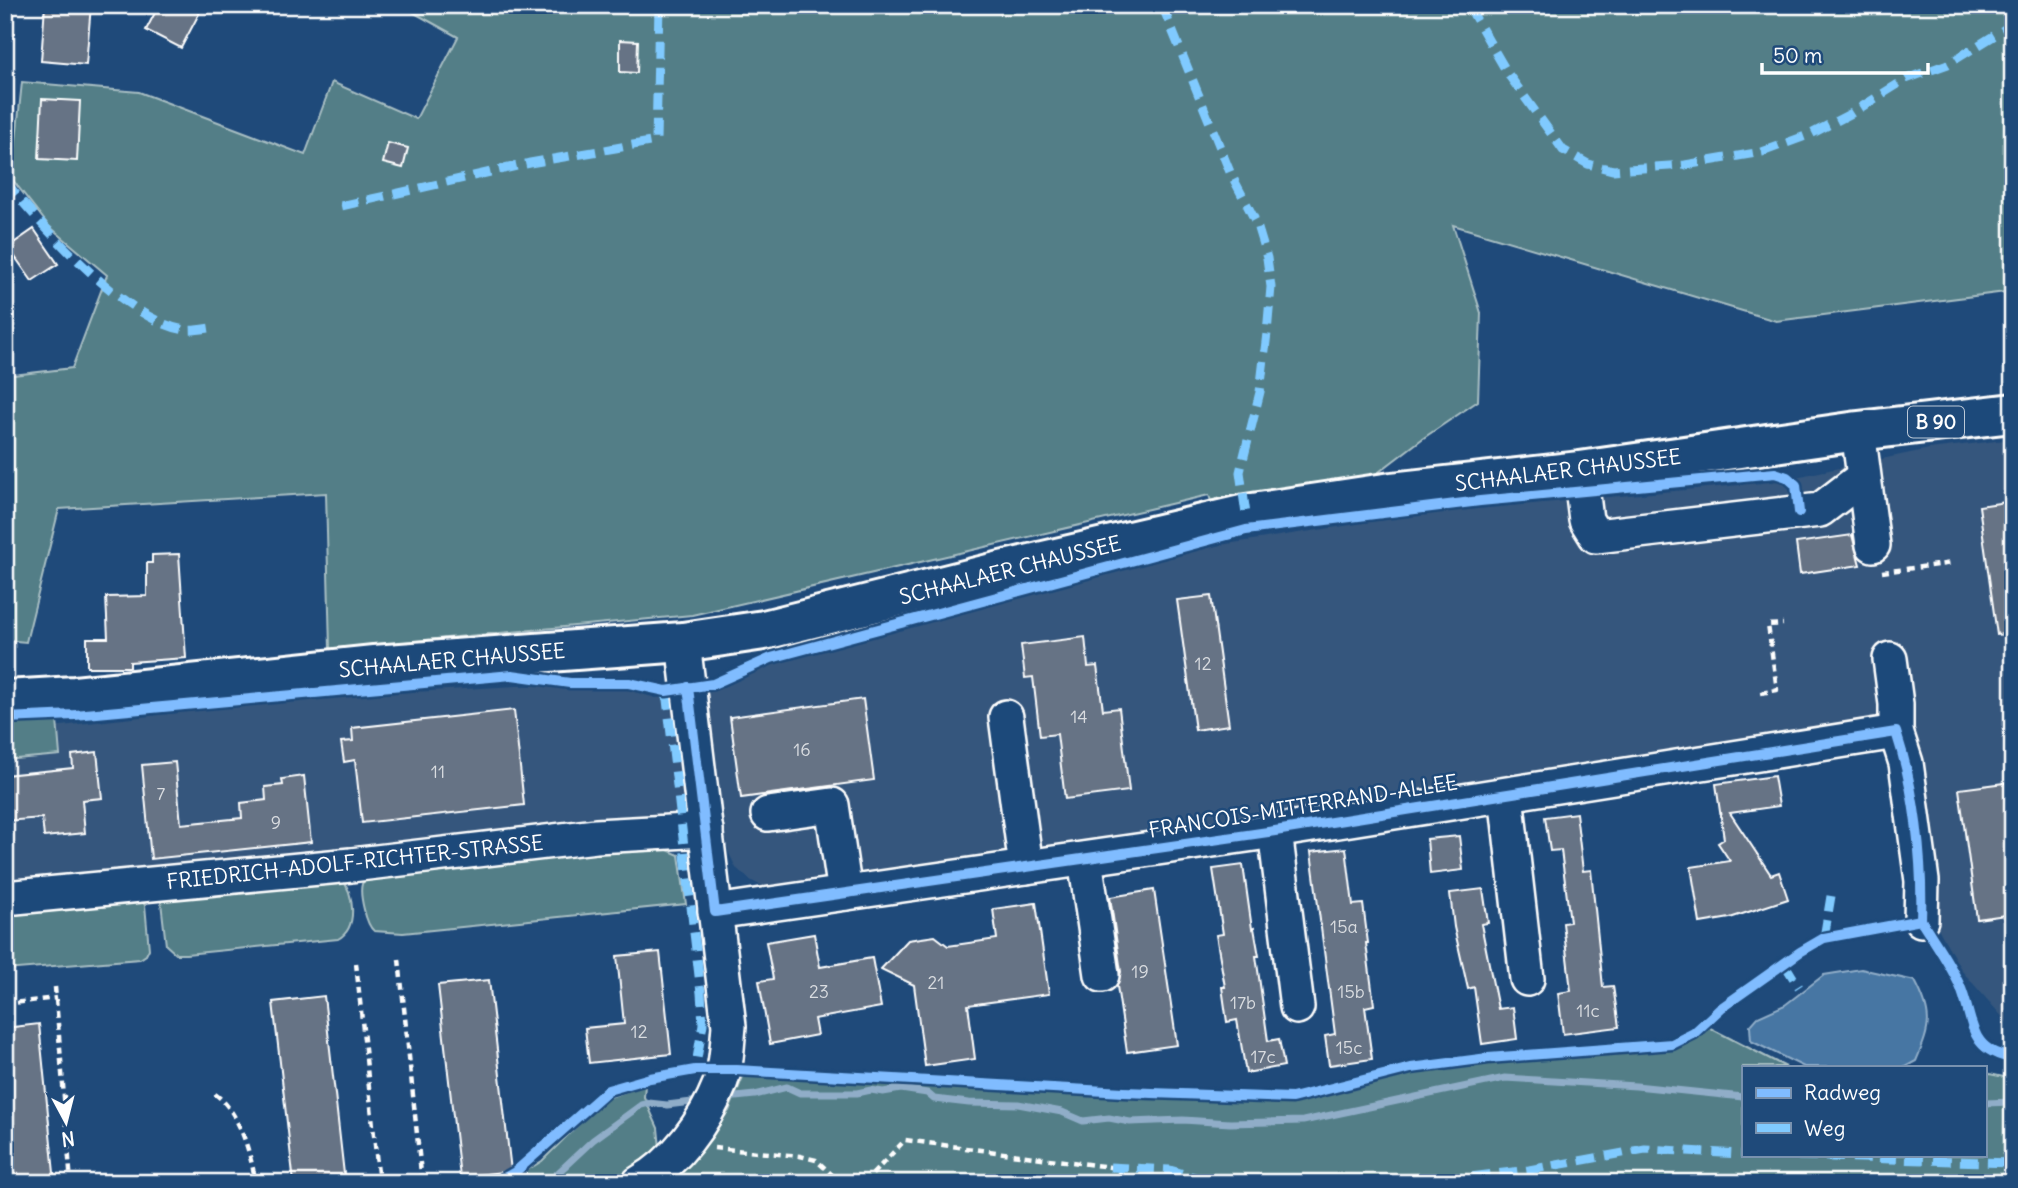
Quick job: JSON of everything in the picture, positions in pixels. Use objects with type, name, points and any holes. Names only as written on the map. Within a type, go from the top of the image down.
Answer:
[{"type":"main road","name":"SCHAALAER CHAUSSEE","points":[[5,700],[75,696],[374,666],[683,642],[764,630],[1001,570],[1246,514],[1392,492],[1580,471],[1858,431],[2013,413]]},
{"type":"street","points":[[1858,431],[1875,559]]},
{"type":"street","points":[[1580,471],[1586,520],[1596,536],[1820,510],[1863,477]]},
{"type":"street","points":[[649,1180],[691,1135],[720,1084],[729,1026],[683,642]]},
{"type":"street","points":[[1890,659],[1896,704],[1896,732],[1906,763],[1922,881],[1921,920]]},
{"type":"street","points":[[1006,717],[1026,867]]},
{"type":"street","name":"FRANCOIS-MITTERRAND-ALLEE","points":[[715,912],[1275,831],[1896,732]]},
{"type":"street","points":[[1506,795],[1527,979]]},
{"type":"street","points":[[768,814],[832,805],[845,893]]},
{"type":"street","name":"FRIEDRICH-ADOLF-RICHTER-STRASSE","points":[[5,898],[352,872],[596,836],[706,830]]},
{"type":"street","name":"FRANCOIS-MITTERRAND-ALLEE","points":[[1275,831],[1297,1007]]},
{"type":"street","points":[[1085,859],[1101,975]]},
{"type":"path","points":[[1875,559],[1953,563]]},
{"type":"path","points":[[1761,693],[1777,690],[1768,625],[1783,624]]},
{"type":"path","points":[[399,959],[422,1183]]},
{"type":"path","points":[[356,963],[379,1183]]},
{"type":"path","points":[[55,987],[71,1183]]},
{"type":"path","points":[[5,1004],[57,998]]},
{"type":"path","points":[[215,1094],[227,1103],[235,1120],[248,1152],[256,1183]]},
{"type":"path","points":[[691,1135],[816,1160],[841,1183]]},
{"type":"path","points":[[864,1183],[905,1140],[1110,1167],[1134,1183]]},
{"type":"shaded area","points":[[2013,439],[2013,1029],[1962,971],[1934,921],[1912,720],[782,892],[780,886],[764,887],[736,868],[728,851],[721,808],[5,883],[5,728],[61,726],[311,698],[516,686],[609,685],[656,698],[711,692],[763,665],[790,656],[1220,545],[1423,514],[1772,482],[1929,449]]},
{"type":"shaded area","points":[[1861,969],[1915,981],[1925,1003],[1928,1021],[1925,1039],[1916,1061],[1907,1066],[1802,1066],[1751,1041],[1750,1026],[1758,1017],[1785,1005],[1824,975]]},
{"type":"green space","points":[[400,5],[2013,5],[2013,291],[1776,321],[1453,225],[1481,313],[1478,401],[1367,481],[1213,508],[1209,495],[692,615],[330,649],[326,493],[59,509],[26,642],[5,640],[5,376],[72,368],[107,275],[49,226],[12,179],[22,82],[139,92],[305,155],[332,82],[416,119],[458,37]]},
{"type":"green space","points":[[56,708],[60,755],[5,760],[5,711]]},
{"type":"green space","points":[[663,848],[679,855],[686,904],[403,933],[374,931],[368,923],[362,902],[362,884],[369,874],[582,849]]},
{"type":"green space","points":[[340,876],[349,891],[352,918],[345,934],[338,939],[186,954],[176,954],[166,945],[161,902],[165,897]]},
{"type":"green space","points":[[140,899],[145,905],[149,949],[140,959],[5,970],[5,908]]},
{"type":"green space","points":[[1710,1028],[1784,1066],[1742,1066],[1742,1156],[1986,1156],[1986,1073],[2013,1079],[2013,1183],[801,1183],[796,1174],[749,1183],[677,1183],[678,1176],[729,1111],[747,1067],[1130,1098],[1296,1098],[1416,1072],[1488,1062],[1678,1047]]},
{"type":"green space","points":[[645,1085],[644,1097],[658,1128],[660,1148],[639,1169],[616,1183],[506,1183],[542,1161],[604,1099]]},
{"type":"building","points":[[45,5],[91,5],[86,65],[41,61]]},
{"type":"building","points":[[159,5],[188,5],[200,12],[181,48],[146,30]]},
{"type":"building","points":[[620,40],[638,41],[637,73],[620,72]]},
{"type":"building","points":[[42,99],[80,101],[77,161],[39,159]]},
{"type":"building","points":[[388,143],[408,148],[403,168],[383,163]]},
{"type":"building","points":[[34,229],[58,264],[32,281],[8,247]]},
{"type":"building","points":[[2013,501],[2013,633],[1997,635],[1979,506]]},
{"type":"building","points":[[1852,535],[1860,565],[1800,574],[1796,543]]},
{"type":"building","points":[[179,554],[186,658],[130,662],[130,667],[87,667],[87,638],[108,638],[106,597],[147,596],[147,563],[152,563],[152,555]]},
{"type":"building","points":[[1211,596],[1229,725],[1195,730],[1177,600]]},
{"type":"building","points":[[1085,637],[1088,667],[1097,666],[1103,710],[1119,708],[1129,791],[1065,799],[1057,734],[1040,736],[1033,677],[1025,678],[1021,645]]},
{"type":"building","points":[[863,699],[874,780],[741,798],[730,717]]},
{"type":"building","points":[[514,710],[524,805],[362,823],[355,760],[344,762],[341,742],[353,741],[352,728]]},
{"type":"building","points":[[97,752],[102,798],[82,800],[85,833],[44,837],[42,818],[5,821],[5,775],[73,768],[72,755]]},
{"type":"building","points":[[175,762],[181,824],[242,818],[241,803],[266,800],[265,787],[283,785],[282,779],[304,776],[311,842],[151,859],[142,765]]},
{"type":"building","points":[[1774,776],[1779,806],[1730,813],[1771,875],[1779,872],[1788,899],[1730,918],[1700,923],[1691,867],[1730,861],[1718,843],[1724,839],[1716,784]]},
{"type":"building","points":[[2013,782],[2013,914],[1977,919],[1959,789]]},
{"type":"building","points":[[1576,813],[1583,871],[1591,870],[1603,987],[1613,986],[1619,1027],[1563,1034],[1558,993],[1571,991],[1563,923],[1570,922],[1561,850],[1550,851],[1545,817]]},
{"type":"building","points":[[1459,836],[1463,870],[1430,874],[1427,839]]},
{"type":"building","points":[[1346,848],[1353,905],[1363,904],[1368,943],[1374,1005],[1365,1007],[1372,1059],[1329,1065],[1325,1036],[1335,1034],[1311,852]]},
{"type":"building","points":[[1243,865],[1252,929],[1254,928],[1259,956],[1256,956],[1268,1041],[1279,1039],[1284,1066],[1246,1073],[1237,1020],[1227,1022],[1222,987],[1225,987],[1216,935],[1223,934],[1213,869]]},
{"type":"building","points":[[1483,889],[1488,923],[1481,924],[1498,1009],[1513,1007],[1517,1039],[1482,1044],[1474,987],[1468,989],[1454,927],[1450,893]]},
{"type":"building","points":[[1154,890],[1177,1045],[1127,1052],[1117,986],[1121,972],[1110,897]]},
{"type":"building","points":[[1036,903],[1049,994],[968,1005],[975,1059],[925,1066],[914,985],[881,969],[908,940],[935,936],[948,946],[997,939],[993,909]]},
{"type":"building","points":[[814,934],[820,967],[872,958],[881,1007],[814,1019],[817,1035],[770,1044],[759,981],[773,979],[766,942]]},
{"type":"building","points":[[660,952],[671,1054],[589,1063],[585,1028],[624,1024],[617,956]]},
{"type":"building","points":[[489,980],[511,1171],[460,1177],[438,985]]},
{"type":"building","points":[[324,996],[345,1183],[294,1183],[273,1002]]},
{"type":"building","points":[[39,1024],[55,1183],[5,1183],[5,1028]]},
{"type":"waterway","points":[[726,1098],[755,1095],[787,1087],[800,1093],[857,1093],[871,1090],[883,1092],[901,1089],[927,1093],[934,1099],[1018,1104],[1062,1112],[1083,1121],[1109,1118],[1130,1122],[1183,1120],[1230,1123],[1303,1121],[1505,1078],[1636,1086],[1742,1097]]},
{"type":"waterway","points":[[547,1183],[593,1140],[641,1105],[700,1101]]},
{"type":"waterway","points":[[1986,1103],[2013,1102]]},
{"type":"marked path","points":[[341,206],[530,163],[656,141],[659,5]]},
{"type":"marked path","points":[[1162,5],[1230,172],[1256,222],[1267,258],[1271,287],[1260,392],[1240,472],[1246,514]]},
{"type":"marked path","points":[[1468,5],[1508,74],[1563,150],[1588,164],[1613,170],[1685,165],[1762,152],[1811,134],[1852,113],[1906,79],[1948,64],[2013,24]]},
{"type":"marked path","points":[[5,181],[63,246],[112,291],[137,309],[162,323],[185,330],[217,327]]},
{"type":"marked path","points":[[666,691],[701,993],[703,1024],[695,1070]]},
{"type":"marked path","points":[[1824,938],[1831,896]]},
{"type":"marked path","points":[[1784,963],[1799,987]]},
{"type":"marked path","points":[[1419,1183],[1529,1170],[1645,1149],[1742,1154]]},
{"type":"marked path","points":[[1801,1156],[2013,1163]]},
{"type":"marked path","points":[[1110,1167],[1170,1170],[1214,1183]]},
{"type":"cycle path","points":[[5,718],[75,715],[512,675],[570,683],[629,683],[666,691],[713,684],[771,658],[1246,530],[1480,501],[1775,473],[1787,477],[1796,485],[1799,512]]},
{"type":"cycle path","points":[[688,687],[715,912],[1275,831],[1896,732],[1908,777],[1916,825],[1921,873],[1921,920]]},
{"type":"cycle path","points":[[1921,920],[1956,977],[1974,1032],[1987,1048],[2013,1058]]},
{"type":"cycle path","points":[[496,1183],[515,1172],[608,1090],[650,1078],[695,1070],[1292,1098],[1411,1068],[1488,1058],[1672,1044],[1694,1033],[1721,1008],[1824,938],[1921,920]]}]
